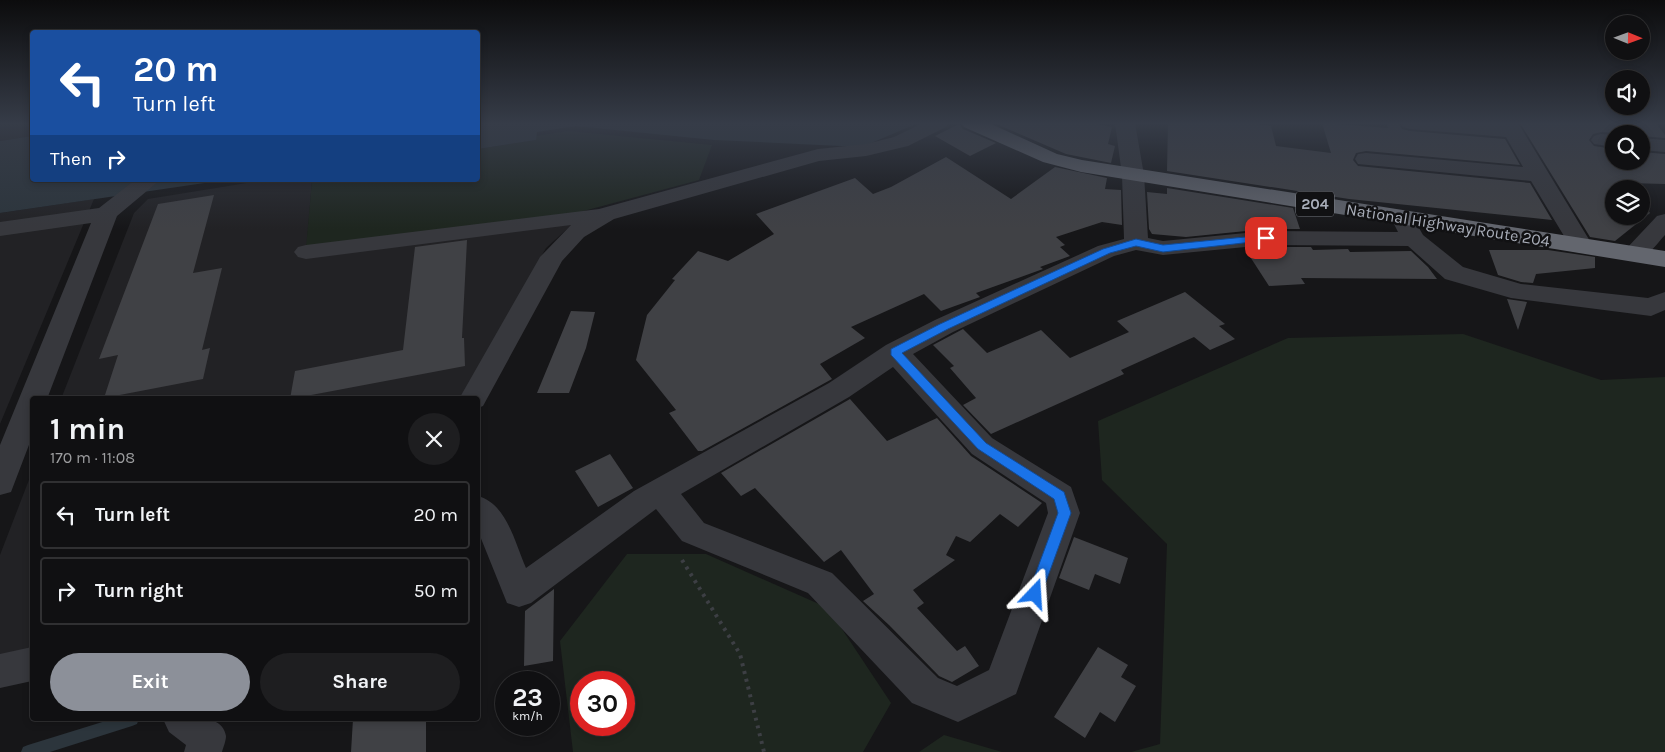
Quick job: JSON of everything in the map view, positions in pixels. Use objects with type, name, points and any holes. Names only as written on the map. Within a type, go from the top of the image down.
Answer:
[{"type":"highway","name":"National Highway Route 204","points":[[1050,158],[1408,228],[1581,246],[1665,259]]},
{"type":"street","points":[[306,252],[606,214],[807,158]]},
{"type":"street","points":[[1130,158],[1136,242]]},
{"type":"street","points":[[1530,158],[1581,246]]},
{"type":"street","points":[[1366,159],[1540,175]]},
{"type":"street","points":[[35,396],[106,214],[116,202],[146,182]]},
{"type":"street","points":[[0,229],[106,214]]},
{"type":"street","points":[[475,396],[552,256],[576,232],[606,214]]},
{"type":"street","points":[[1634,254],[1665,221]]},
{"type":"street","points":[[480,511],[488,518],[519,592],[645,500],[839,390],[895,352],[944,326],[1106,251],[1136,242],[1163,248],[1266,238],[1408,228],[1454,274],[1520,292],[1658,303]]},
{"type":"street","points":[[660,491],[693,532],[820,584],[925,691],[958,704],[1003,682],[1064,513],[1060,496],[982,446],[895,352]]},
{"type":"street","points":[[0,483],[30,408]]},
{"type":"street","points":[[0,671],[30,664]]},
{"type":"path","points":[[680,556],[740,654],[764,752]]},
{"type":"shaded area","points":[[0,158],[30,158],[30,182],[211,182],[0,213]]},
{"type":"shaded area","points":[[480,158],[707,158],[699,180],[580,212],[306,248],[312,182],[480,182]]},
{"type":"shaded area","points":[[253,182],[312,182],[306,256],[576,221],[546,248],[465,396],[62,396],[134,213],[148,199]]},
{"type":"shaded area","points":[[94,199],[0,424],[0,213]]},
{"type":"shaded area","points":[[1463,334],[1601,380],[1665,377],[1665,752],[1131,752],[1160,744],[1167,544],[1102,480],[1098,421],[1288,338]]},
{"type":"shaded area","points":[[30,477],[30,652],[0,659],[0,555]]},
{"type":"shaded area","points":[[627,554],[706,554],[828,608],[891,703],[863,752],[573,752],[571,736],[635,736],[635,671],[570,671],[570,726],[560,641]]},
{"type":"shaded area","points":[[944,735],[1002,752],[919,752]]},
{"type":"building","points":[[944,158],[948,158],[1011,199],[1055,167],[1107,178],[1105,189],[1121,190],[1122,225],[1102,222],[1056,237],[1065,245],[1060,247],[1070,256],[1040,267],[1043,269],[976,293],[980,297],[941,311],[924,294],[851,327],[865,338],[820,364],[832,379],[702,451],[698,451],[669,413],[676,410],[636,360],[647,315],[675,280],[672,279],[698,251],[728,261],[774,234],[756,214],[855,178],[873,194],[891,187]]},
{"type":"building","points":[[1086,158],[1112,158],[1111,163]]},
{"type":"building","points":[[1167,158],[1354,158],[1353,160],[1358,166],[1530,183],[1552,220],[1349,199],[1167,171]]},
{"type":"building","points":[[1444,158],[1516,158],[1520,165]]},
{"type":"building","points":[[1542,158],[1605,158],[1605,170],[1650,170],[1650,158],[1665,158],[1665,184],[1650,184],[1650,180],[1605,180],[1605,225],[1635,225],[1615,241],[1590,237]]},
{"type":"building","points":[[1167,188],[1293,208],[1300,229],[1266,229],[1186,237],[1152,234],[1149,229],[1147,192],[1167,194]]},
{"type":"building","points":[[214,195],[193,273],[222,268],[202,350],[210,348],[203,379],[114,396],[105,396],[118,355],[99,359],[158,204]]},
{"type":"building","points":[[467,240],[462,338],[464,338],[465,366],[306,396],[291,396],[295,371],[403,350],[415,247]]},
{"type":"building","points":[[1311,247],[1313,250],[1348,249],[1350,252],[1411,251],[1428,267],[1437,279],[1301,278],[1305,284],[1269,286],[1247,252],[1253,248]]},
{"type":"building","points":[[1489,250],[1548,250],[1595,257],[1595,268],[1536,274],[1533,283],[1521,282],[1498,275]]},
{"type":"building","points":[[1185,292],[1225,324],[1219,326],[1235,339],[1210,350],[1194,337],[1121,370],[1124,374],[991,434],[963,405],[976,398],[950,368],[954,366],[933,345],[963,329],[987,353],[1041,330],[1070,358],[1129,332],[1117,321]]},
{"type":"building","points":[[1507,299],[1527,302],[1518,330]]},
{"type":"building","points":[[571,311],[595,312],[586,348],[569,393],[537,393]]},
{"type":"building","points":[[850,399],[887,441],[937,418],[971,456],[1042,503],[1018,527],[1000,514],[970,542],[956,536],[946,555],[955,560],[913,590],[924,603],[917,608],[957,651],[965,646],[979,666],[952,682],[939,676],[863,601],[874,594],[841,550],[824,562],[755,488],[741,496],[721,473]]},
{"type":"building","points":[[610,454],[633,488],[598,507],[575,471]]},
{"type":"building","points":[[1074,537],[1128,558],[1120,584],[1095,574],[1089,590],[1059,578]]},
{"type":"building","points":[[554,589],[553,661],[524,666],[525,611]]},
{"type":"building","points":[[1098,647],[1128,665],[1121,677],[1136,686],[1115,722],[1100,712],[1085,738],[1054,717]]},
{"type":"building","points":[[353,721],[426,721],[426,752],[351,752]]},
{"type":"waterway","points":[[28,752],[126,721]]},
{"type":"route","points":[[1035,594],[1064,513],[1060,496],[982,446],[895,352],[944,326],[1106,251],[1136,242],[1163,248],[1266,238]]}]
